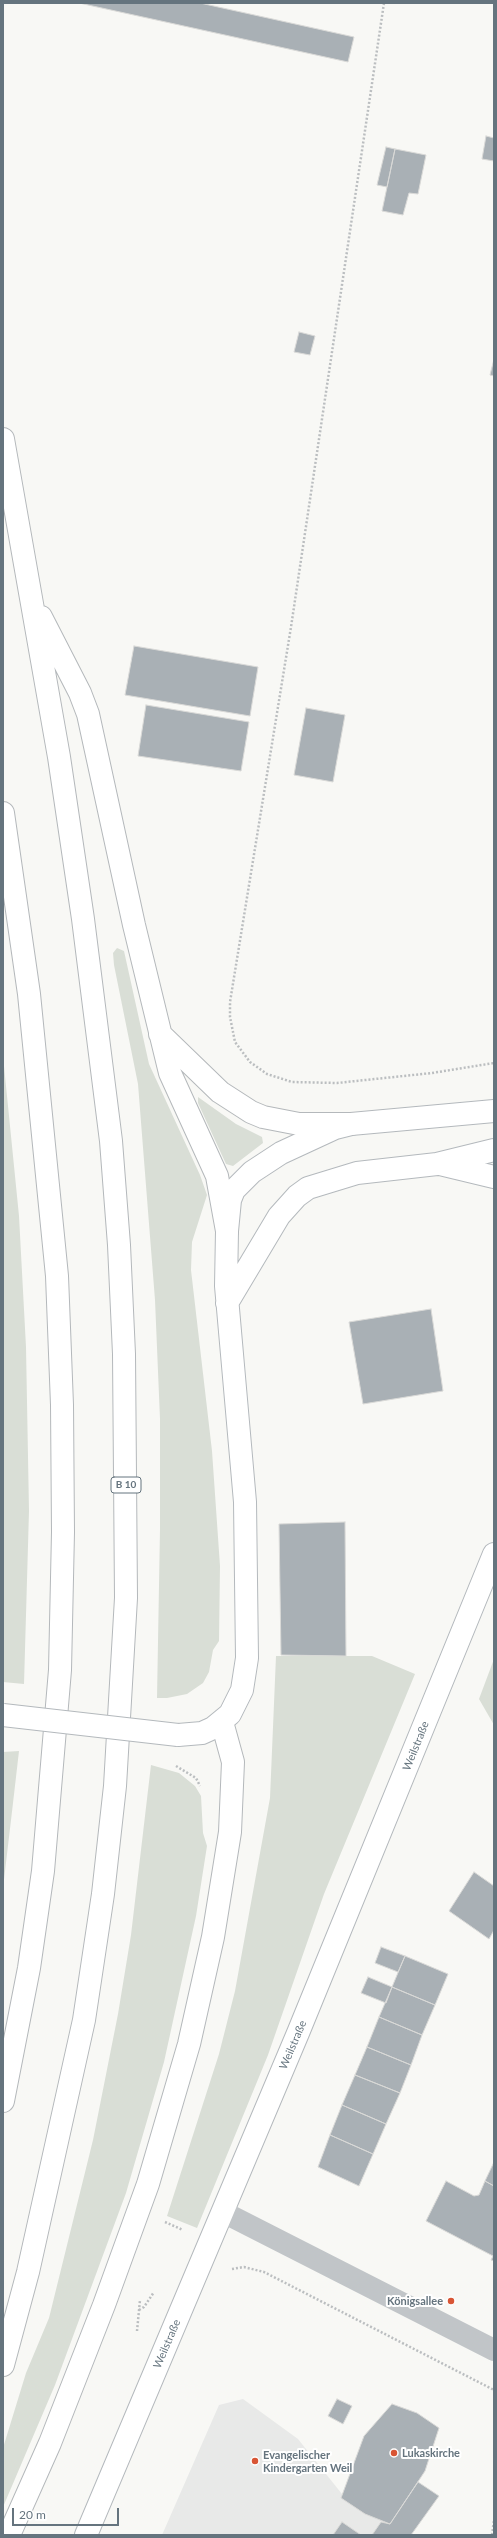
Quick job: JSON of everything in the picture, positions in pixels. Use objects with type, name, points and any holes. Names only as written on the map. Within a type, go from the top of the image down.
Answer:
[{"type":"main road","name":"B 10","points":[[3,439],[32,600],[83,918],[111,1141],[119,1246],[124,1354],[126,1598],[115,1786],[104,1894],[84,2020],[32,2257],[3,2365]]},
{"type":"main road","points":[[32,600],[80,693],[88,714],[159,1033],[175,1087],[216,1176],[227,1231]]},
{"type":"main road","points":[[3,812],[29,994],[56,1268],[62,1405],[63,1532],[60,1670],[43,1871],[28,1968],[3,2101]]},
{"type":"main road","points":[[159,1033],[220,1092],[251,1112],[263,1117],[293,1123],[351,1124],[494,1111]]},
{"type":"main road","points":[[3,1715],[178,1735],[202,1733],[222,1722],[237,1702],[242,1690],[248,1635],[245,1502],[227,1304],[227,1231],[232,1195],[242,1180],[281,1153],[316,1134],[351,1124]]},
{"type":"main road","points":[[227,1304],[278,1216],[297,1196],[308,1188],[357,1173],[437,1164],[494,1150]]},
{"type":"main road","points":[[437,1164],[494,1177]]},
{"type":"main road","name":"Weilstraße","points":[[86,2535],[205,2256],[494,1554]]},
{"type":"main road","points":[[9,2535],[50,2442],[104,2305],[148,2184],[187,2052],[213,1938],[230,1832],[233,1762],[222,1722]]},
{"type":"street","points":[[223,2212],[494,2350]]},
{"type":"path","points":[[384,3],[289,634],[230,1002],[230,1017],[235,1042],[250,1062],[267,1074],[292,1082],[344,1082],[432,1073],[494,1063]]},
{"type":"path","points":[[159,2220],[190,2233]]},
{"type":"path","points":[[205,2256],[227,2270],[244,2267],[264,2272],[494,2390]]},
{"type":"path","points":[[137,2339],[141,2293]]},
{"type":"path","points":[[492,2535],[494,2520]]},
{"type":"shaded area","points":[[117,948],[124,951],[149,1064],[200,1175],[207,1195],[192,1242],[191,1270],[212,1451],[220,1566],[219,1641],[213,1650],[209,1672],[203,1683],[187,1694],[167,1698],[157,1698],[160,1419],[155,1300],[138,1084],[114,965],[113,953]]},
{"type":"shaded area","points":[[3,1056],[19,1216],[26,1347],[29,1511],[24,1684],[3,1682]]},
{"type":"shaded area","points":[[198,1097],[236,1124],[262,1137],[263,1143],[233,1166],[226,1164],[198,1103]]},
{"type":"shaded area","points":[[276,1656],[372,1656],[415,1674],[324,1894],[268,2055],[197,2228],[167,2216],[219,2054],[235,1991],[270,1798]]},
{"type":"shaded area","points":[[494,1659],[494,1725],[479,1699]]},
{"type":"shaded area","points":[[19,1751],[13,1803],[3,1888],[3,1752]]},
{"type":"shaded area","points":[[151,1765],[179,1773],[195,1786],[201,1796],[203,1833],[207,1846],[196,1916],[164,2062],[126,2193],[55,2385],[3,2507],[3,2448],[26,2373],[49,2318],[93,2140],[118,2014],[131,1935]]},
{"type":"shaded area","name":"Evangelischer Kindergarten Weil","points":[[243,2399],[298,2439],[342,2494],[341,2498],[365,2514],[390,2524],[418,2482],[439,2496],[411,2535],[162,2535],[219,2405]]},
{"type":"building","points":[[79,3],[200,3],[354,37],[348,62]]},
{"type":"building","points":[[486,136],[494,138],[494,161],[482,159]]},
{"type":"building","points":[[386,147],[395,149],[387,187],[377,185]]},
{"type":"building","points":[[395,149],[426,155],[418,194],[409,193],[403,215],[382,211]]},
{"type":"building","points":[[299,332],[315,336],[310,355],[294,352]]},
{"type":"building","points":[[494,359],[494,376],[490,375]]},
{"type":"building","points":[[134,646],[258,667],[250,716],[125,695]]},
{"type":"building","points":[[146,705],[249,722],[241,771],[138,756]]},
{"type":"building","points":[[306,708],[345,715],[333,782],[294,775]]},
{"type":"building","points":[[431,1309],[443,1391],[363,1404],[349,1322]]},
{"type":"building","points":[[345,1522],[346,1656],[281,1655],[279,1524]]},
{"type":"building","points":[[474,1872],[494,1886],[494,1930],[489,1939],[449,1911]]},
{"type":"building","points":[[381,1947],[405,1956],[398,1972],[375,1963]]},
{"type":"building","points":[[405,1956],[448,1974],[435,2005],[392,1987]]},
{"type":"building","points":[[368,1977],[392,1987],[386,2003],[361,1993]]},
{"type":"building","points":[[392,1987],[435,2005],[422,2035],[379,2017]]},
{"type":"building","points":[[379,2017],[422,2035],[411,2065],[367,2047]]},
{"type":"building","points":[[367,2047],[411,2065],[400,2093],[355,2075]]},
{"type":"building","points":[[355,2075],[400,2093],[386,2124],[342,2105]]},
{"type":"building","points":[[342,2105],[386,2124],[373,2154],[330,2135]]},
{"type":"building","points":[[330,2135],[373,2154],[359,2186],[318,2167]]},
{"type":"building","points":[[494,2162],[494,2186],[485,2181]]},
{"type":"building","points":[[446,2181],[474,2196],[479,2195],[485,2181],[494,2186],[494,2261],[491,2260],[493,2256],[426,2221]]},
{"type":"building","points":[[337,2399],[352,2406],[343,2424],[328,2416]]},
{"type":"building","name":"Lukaskirche","points":[[392,2404],[417,2413],[439,2428],[425,2471],[390,2524],[365,2514],[341,2498],[364,2436]]},
{"type":"building","points":[[418,2482],[439,2496],[411,2535],[372,2535],[381,2522],[390,2524]]},
{"type":"building","points":[[342,2522],[361,2535],[333,2535]]},
{"type":"place","name":"Königsallee","points":[[451,2301]]},
{"type":"place","name":"Lukaskirche","points":[[394,2453]]},
{"type":"place","name":"Evangelischer Kindergarten Weil","points":[[255,2461]]}]
